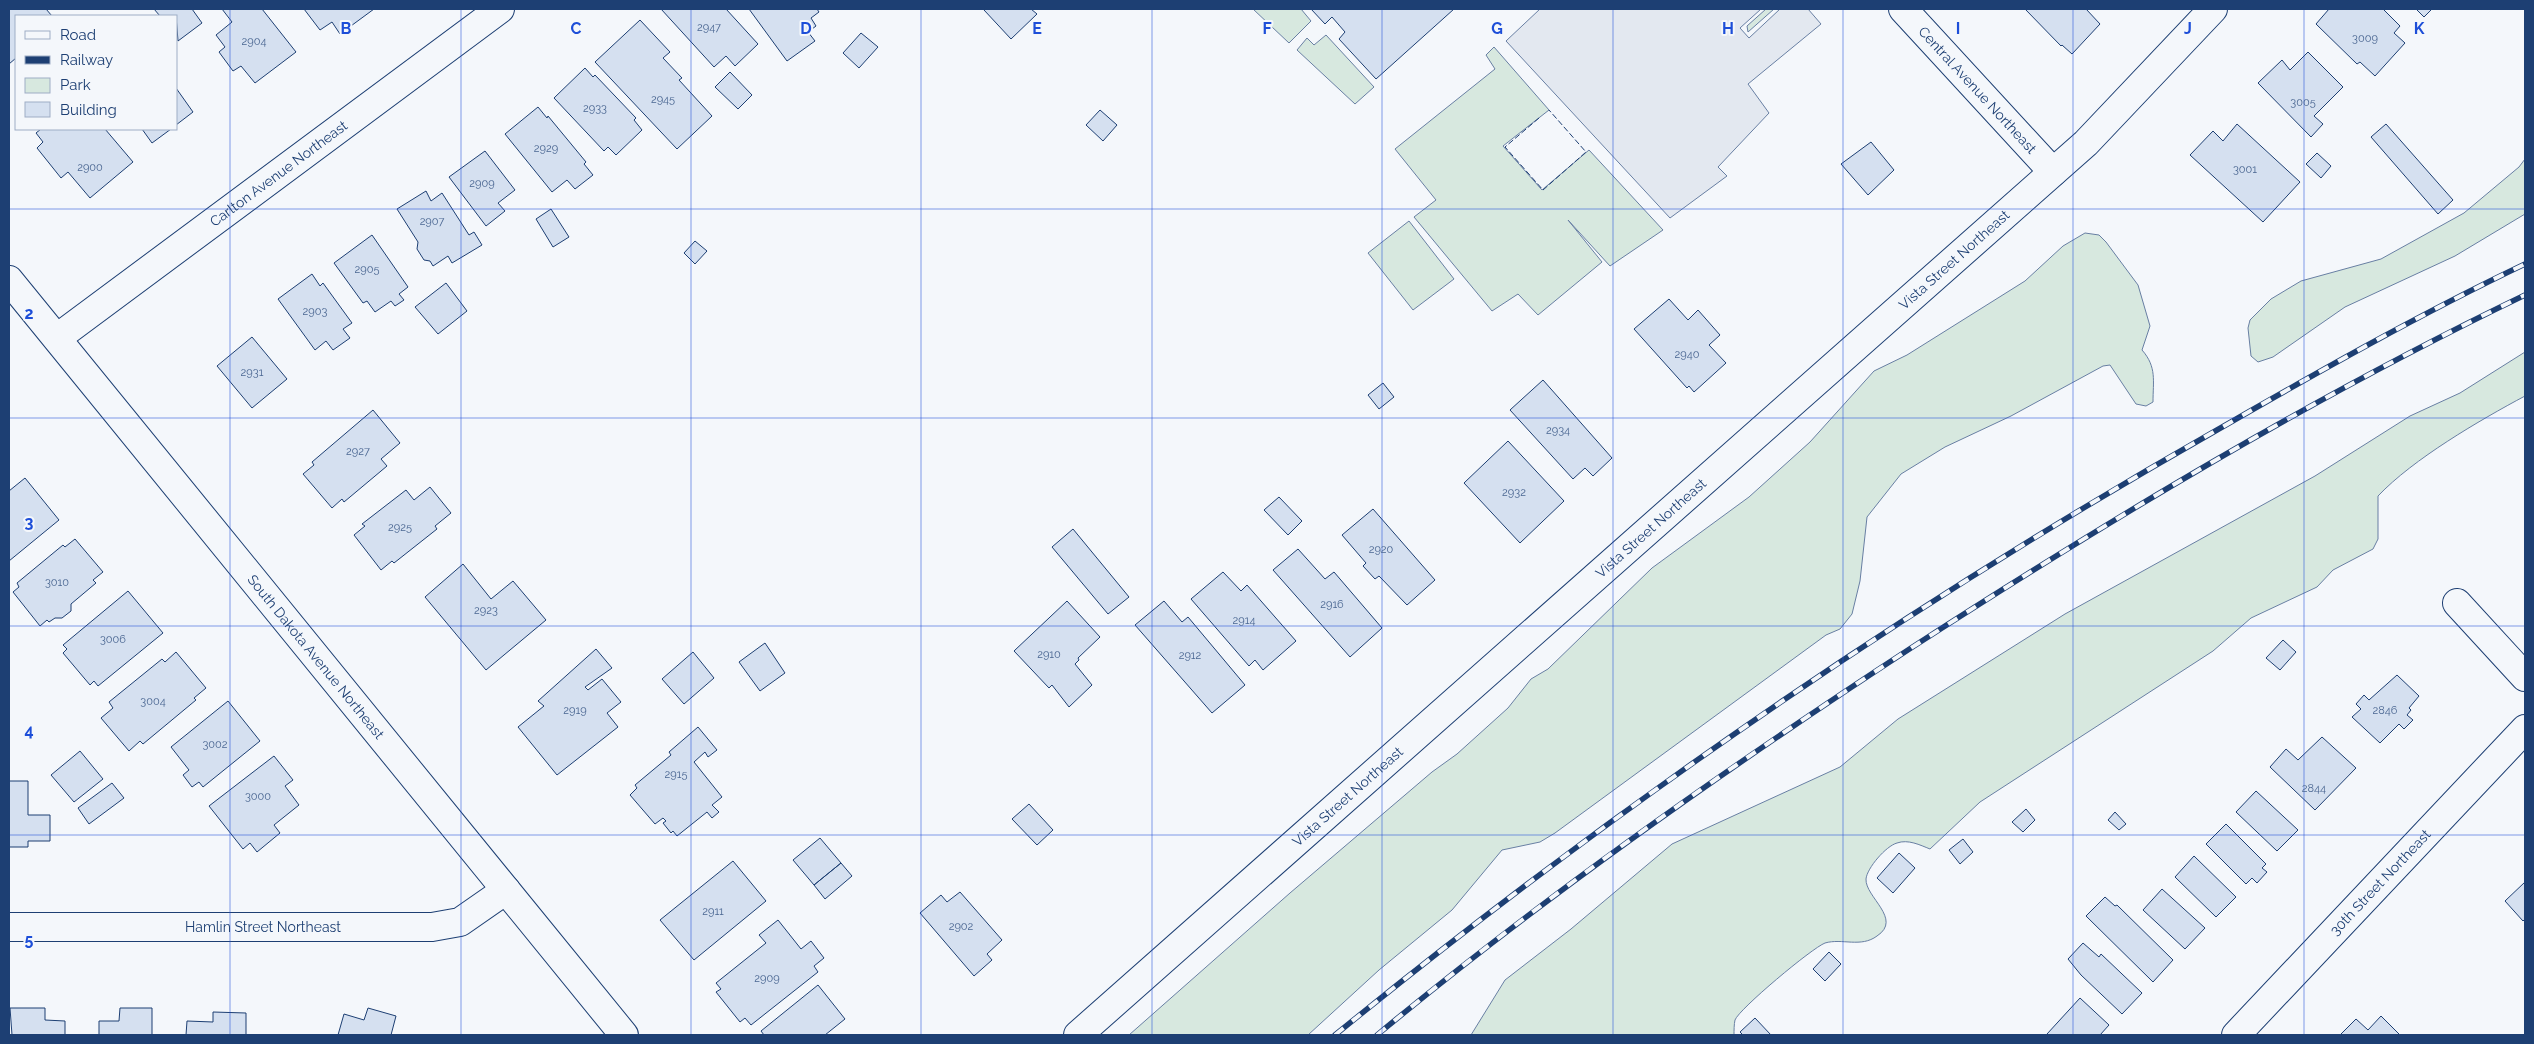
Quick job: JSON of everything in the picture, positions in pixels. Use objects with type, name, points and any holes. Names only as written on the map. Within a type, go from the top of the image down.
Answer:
[{"type":"street","name":"Carlton Avenue Northeast","points":[[57,338],[500,9]]},
{"type":"street","name":"Central Avenue Northeast","points":[[1903,9],[2053,172]]},
{"type":"street","name":"Vista Street Northeast","points":[[1078,1035],[2086,143],[2214,9]]},
{"type":"street","name":"South Dakota Avenue Northeast","points":[[9,280],[624,1035]]},
{"type":"street","points":[[2457,603],[2525,677]]},
{"type":"street","name":"30th Street Northeast","points":[[2236,1035],[2525,729]]},
{"type":"street","name":"Hamlin Street Northeast","points":[[9,927],[432,928],[460,922],[506,890]]},
{"type":"green space","points":[[1253,9],[1301,9],[1311,21],[1289,43]]},
{"type":"green space","points":[[1766,9],[1774,9],[1748,32],[1747,26]]},
{"type":"green space","points":[[1326,35],[1374,87],[1355,104],[1297,50],[1307,38],[1314,45]]},
{"type":"green space","points":[[1494,47],[1549,110],[1503,146],[1542,190],[1589,150],[1663,230],[1610,266],[1568,220],[1602,262],[1538,315],[1518,294],[1492,311],[1414,217],[1436,200],[1395,149],[1495,69],[1486,55]]},
{"type":"green space","points":[[2525,159],[2525,214],[2455,256],[2345,307],[2273,357],[2258,362],[2251,356],[2248,328],[2250,320],[2271,299],[2301,281],[2381,259],[2464,213],[2519,167]]},
{"type":"green space","points":[[1409,221],[1454,279],[1413,310],[1368,253]]},
{"type":"green space","points":[[2085,233],[2099,235],[2138,285],[2150,326],[2142,350],[2152,368],[2153,402],[2146,406],[2136,404],[2110,365],[2103,366],[2011,416],[1945,447],[1901,474],[1867,517],[1860,581],[1852,614],[1840,629],[1826,635],[1555,833],[1540,842],[1502,850],[1452,910],[1379,970],[1308,1035],[1129,1035],[1290,893],[1432,772],[1457,754],[1508,708],[1531,679],[1548,669],[1652,568],[1749,497],[1810,442],[1874,371],[1907,355],[2025,281],[2063,246]]},
{"type":"green space","points":[[2525,352],[2525,396],[2468,428],[2428,454],[2409,468],[2378,496],[2378,539],[2373,549],[2333,570],[2317,587],[2251,618],[2213,651],[1980,802],[1930,849],[1905,842],[1897,843],[1888,848],[1873,864],[1866,879],[1867,886],[1885,915],[1884,929],[1871,940],[1831,942],[1818,947],[1777,979],[1739,1014],[1735,1020],[1734,1035],[1471,1035],[1505,980],[1571,929],[1672,844],[1840,767],[1898,719],[2065,614],[2315,476],[2410,416],[2460,393]]},
{"type":"shaded area","points":[[1540,9],[1761,9],[1740,28],[1749,38],[1780,9],[1808,9],[1821,24],[1748,84],[1769,113],[1718,167],[1727,176],[1670,218],[1506,41]]},
{"type":"building","points":[[9,9],[46,9],[51,15],[15,15],[15,59],[9,64]]},
{"type":"building","points":[[154,9],[192,9],[202,23],[178,41],[178,15],[159,15]]},
{"type":"building","points":[[222,9],[262,9],[296,52],[255,83],[241,66],[233,71],[219,52],[225,47],[216,35],[232,22]]},
{"type":"building","points":[[304,9],[374,9],[340,34],[332,22],[320,30]]},
{"type":"building","points":[[661,9],[726,9],[758,44],[735,66],[726,56],[714,67]]},
{"type":"building","points":[[749,9],[817,9],[819,12],[811,18],[816,26],[808,32],[815,41],[787,61]]},
{"type":"building","points":[[1031,9],[1037,14],[1011,39],[984,10]]},
{"type":"building","points":[[1311,9],[1454,9],[1376,79],[1339,39],[1345,32],[1332,17],[1325,24]]},
{"type":"building","points":[[2025,9],[2086,9],[2100,24],[2072,54],[2061,46]]},
{"type":"building","points":[[2329,9],[2383,9],[2400,26],[2394,33],[2405,43],[2375,76],[2360,62],[2357,64],[2316,24]]},
{"type":"building","points":[[2416,9],[2432,9],[2424,17]]},
{"type":"building","points":[[640,20],[670,52],[663,58],[682,78],[679,80],[712,116],[677,149],[595,62]]},
{"type":"building","points":[[861,33],[878,47],[859,68],[843,53]]},
{"type":"building","points":[[2308,52],[2343,87],[2314,116],[2323,124],[2311,137],[2258,83],[2282,60],[2290,70]]},
{"type":"building","points":[[585,68],[593,77],[595,75],[636,118],[634,120],[642,130],[616,155],[608,147],[604,151],[554,98]]},
{"type":"building","points":[[730,72],[752,95],[738,109],[715,87]]},
{"type":"building","points":[[178,91],[193,112],[178,123]]},
{"type":"building","points":[[538,107],[547,118],[548,116],[586,162],[584,164],[593,175],[575,189],[567,180],[552,192],[505,134]]},
{"type":"building","points":[[1100,110],[1117,125],[1103,141],[1086,125]]},
{"type":"building","points":[[2237,124],[2300,182],[2263,222],[2190,155],[2213,131],[2223,141]]},
{"type":"building","points":[[2386,124],[2453,200],[2438,214],[2371,137]]},
{"type":"building","points":[[40,130],[106,130],[133,162],[90,198],[68,172],[61,178],[37,148],[43,142],[36,133]]},
{"type":"building","points":[[143,130],[170,130],[152,143]]},
{"type":"building","points":[[1871,142],[1894,170],[1868,195],[1841,164]]},
{"type":"building","points":[[485,151],[515,190],[498,203],[505,211],[486,226],[449,177]]},
{"type":"building","points":[[2317,153],[2331,166],[2321,178],[2306,164]]},
{"type":"building","points":[[426,191],[431,201],[442,193],[469,235],[474,232],[482,245],[452,263],[448,256],[433,266],[430,261],[424,260],[417,249],[418,242],[397,209]]},
{"type":"building","points":[[551,209],[569,237],[553,247],[536,219]]},
{"type":"building","points":[[372,235],[408,287],[399,294],[404,300],[395,306],[391,301],[375,312],[367,301],[363,303],[334,263]]},
{"type":"building","points":[[695,241],[707,251],[695,264],[684,253]]},
{"type":"building","points":[[312,274],[320,286],[323,283],[352,323],[343,329],[350,338],[333,350],[326,341],[315,350],[278,299]]},
{"type":"building","points":[[446,283],[467,311],[438,334],[415,307]]},
{"type":"building","points":[[1669,299],[1688,320],[1698,310],[1720,335],[1709,345],[1726,363],[1694,392],[1689,386],[1687,388],[1634,329]]},
{"type":"building","points":[[252,337],[287,379],[252,408],[217,366]]},
{"type":"building","points":[[1543,380],[1612,458],[1593,476],[1585,468],[1573,479],[1510,410]]},
{"type":"building","points":[[1383,383],[1394,397],[1379,409],[1368,395]]},
{"type":"building","points":[[373,410],[400,443],[381,459],[387,466],[344,502],[342,499],[332,508],[303,474],[314,465],[312,462]]},
{"type":"building","points":[[1508,441],[1564,501],[1520,543],[1464,483]]},
{"type":"building","points":[[25,478],[59,520],[9,561],[9,491]]},
{"type":"building","points":[[430,487],[451,513],[435,526],[437,529],[394,563],[392,561],[381,570],[354,535],[365,526],[362,524],[406,490],[414,500]]},
{"type":"building","points":[[1279,497],[1302,521],[1288,535],[1264,510]]},
{"type":"building","points":[[1373,509],[1435,580],[1407,605],[1379,576],[1375,579],[1363,566],[1366,563],[1342,535]]},
{"type":"building","points":[[1073,529],[1129,597],[1108,614],[1052,547]]},
{"type":"building","points":[[75,539],[103,572],[93,580],[96,583],[71,604],[71,611],[62,618],[55,618],[49,622],[47,620],[40,626],[13,592],[19,587],[17,583],[63,545],[65,547]]},
{"type":"building","points":[[1298,549],[1325,579],[1334,572],[1382,628],[1350,657],[1273,570]]},
{"type":"building","points":[[463,564],[491,599],[513,581],[546,620],[486,670],[425,597]]},
{"type":"building","points":[[1223,572],[1241,591],[1247,585],[1296,641],[1263,670],[1255,660],[1249,666],[1191,599]]},
{"type":"building","points":[[128,591],[163,633],[98,686],[94,681],[90,685],[63,653],[67,649],[63,645]]},
{"type":"building","points":[[1067,601],[1100,637],[1078,658],[1079,660],[1075,664],[1092,685],[1069,707],[1052,685],[1049,688],[1014,651]]},
{"type":"building","points":[[1164,601],[1182,622],[1188,617],[1245,685],[1212,713],[1135,625]]},
{"type":"building","points":[[2283,640],[2296,652],[2280,670],[2266,658]]},
{"type":"building","points":[[765,643],[785,673],[760,691],[739,662]]},
{"type":"building","points":[[596,649],[612,668],[585,687],[588,690],[602,679],[621,702],[607,713],[618,727],[557,775],[518,727],[544,706],[538,701]]},
{"type":"building","points":[[176,652],[206,688],[194,698],[196,700],[143,744],[140,741],[129,751],[101,718],[113,708],[109,702],[162,659],[165,662]]},
{"type":"building","points":[[693,652],[714,678],[684,704],[662,679]]},
{"type":"building","points":[[2397,675],[2419,696],[2409,708],[2411,710],[2407,715],[2413,720],[2404,729],[2399,724],[2380,743],[2352,717],[2361,709],[2356,704],[2364,695],[2369,700]]},
{"type":"building","points":[[228,701],[260,741],[203,787],[199,782],[192,787],[183,775],[189,770],[171,747]]},
{"type":"building","points":[[698,727],[717,750],[708,757],[705,752],[694,762],[722,797],[712,805],[719,812],[712,818],[707,812],[677,836],[673,831],[671,833],[663,823],[666,821],[663,818],[655,824],[630,795],[637,788],[635,785],[671,755],[669,752]]},
{"type":"building","points":[[2322,737],[2356,768],[2315,810],[2270,767],[2286,749],[2298,760]]},
{"type":"building","points":[[80,751],[103,779],[74,802],[51,775]]},
{"type":"building","points":[[274,756],[293,780],[285,786],[299,805],[274,825],[280,833],[257,852],[250,843],[243,849],[209,806]]},
{"type":"building","points":[[9,781],[28,781],[28,815],[50,815],[50,841],[28,841],[28,847],[9,847]]},
{"type":"building","points":[[112,783],[124,798],[89,824],[78,808]]},
{"type":"building","points":[[2256,791],[2298,830],[2277,851],[2236,812]]},
{"type":"building","points":[[1029,804],[1053,830],[1037,845],[1012,819]]},
{"type":"building","points":[[2026,809],[2035,820],[2023,832],[2012,822]]},
{"type":"building","points":[[2115,812],[2126,824],[2119,830],[2108,820]]},
{"type":"building","points":[[2226,824],[2266,864],[2262,868],[2267,872],[2257,883],[2252,878],[2246,884],[2206,844]]},
{"type":"building","points":[[820,838],[841,863],[814,885],[793,860]]},
{"type":"building","points":[[1963,839],[1973,852],[1960,864],[1949,850]]},
{"type":"building","points":[[1899,853],[1915,868],[1893,893],[1877,878]]},
{"type":"building","points":[[2194,856],[2236,897],[2216,917],[2175,877]]},
{"type":"building","points":[[733,861],[766,901],[694,960],[660,920]]},
{"type":"building","points":[[841,863],[852,876],[825,899],[814,885]]},
{"type":"building","points":[[2525,882],[2525,919],[2523,921],[2505,901]]},
{"type":"building","points":[[2162,889],[2205,928],[2185,949],[2143,910]]},
{"type":"building","points":[[960,892],[1002,940],[987,954],[992,960],[974,976],[920,913],[941,895],[947,902]]},
{"type":"building","points":[[2105,897],[2115,906],[2117,905],[2173,960],[2153,982],[2086,916]]},
{"type":"building","points":[[778,920],[801,949],[811,941],[824,958],[814,966],[818,972],[751,1025],[745,1018],[740,1022],[716,992],[721,989],[716,983],[766,943],[759,935]]},
{"type":"building","points":[[2083,943],[2099,957],[2101,954],[2142,993],[2122,1014],[2081,975],[2068,959]]},
{"type":"building","points":[[1829,952],[1841,964],[1825,981],[1813,969]]},
{"type":"building","points":[[818,985],[845,1019],[825,1035],[764,1035],[761,1031]]},
{"type":"building","points":[[2080,998],[2109,1025],[2100,1035],[2048,1035],[2047,1034]]},
{"type":"building","points":[[10,1008],[45,1008],[45,1020],[65,1021],[65,1035],[12,1035]]},
{"type":"building","points":[[120,1008],[152,1008],[152,1035],[99,1035],[99,1021],[119,1021]]},
{"type":"building","points":[[368,1008],[396,1016],[391,1035],[338,1035],[344,1014],[364,1020]]},
{"type":"building","points":[[213,1012],[246,1013],[246,1035],[186,1035],[187,1021],[213,1022]]},
{"type":"building","points":[[2381,1016],[2400,1035],[2340,1035],[2356,1019],[2368,1030]]},
{"type":"building","points":[[1755,1018],[1771,1035],[1743,1035],[1740,1032]]},
{"type":"railway","points":[[1335,1035],[1546,870],[1763,714],[1874,639],[2101,497],[2217,430],[2408,323],[2525,264]]},
{"type":"railway","points":[[1377,1035],[1506,932],[1638,834],[1774,739],[1911,648],[2061,553],[2213,462],[2367,375],[2525,295]]},
{"type":"fence","points":[[1539,118],[1505,147],[1543,190],[1586,152],[1549,110]]}]
